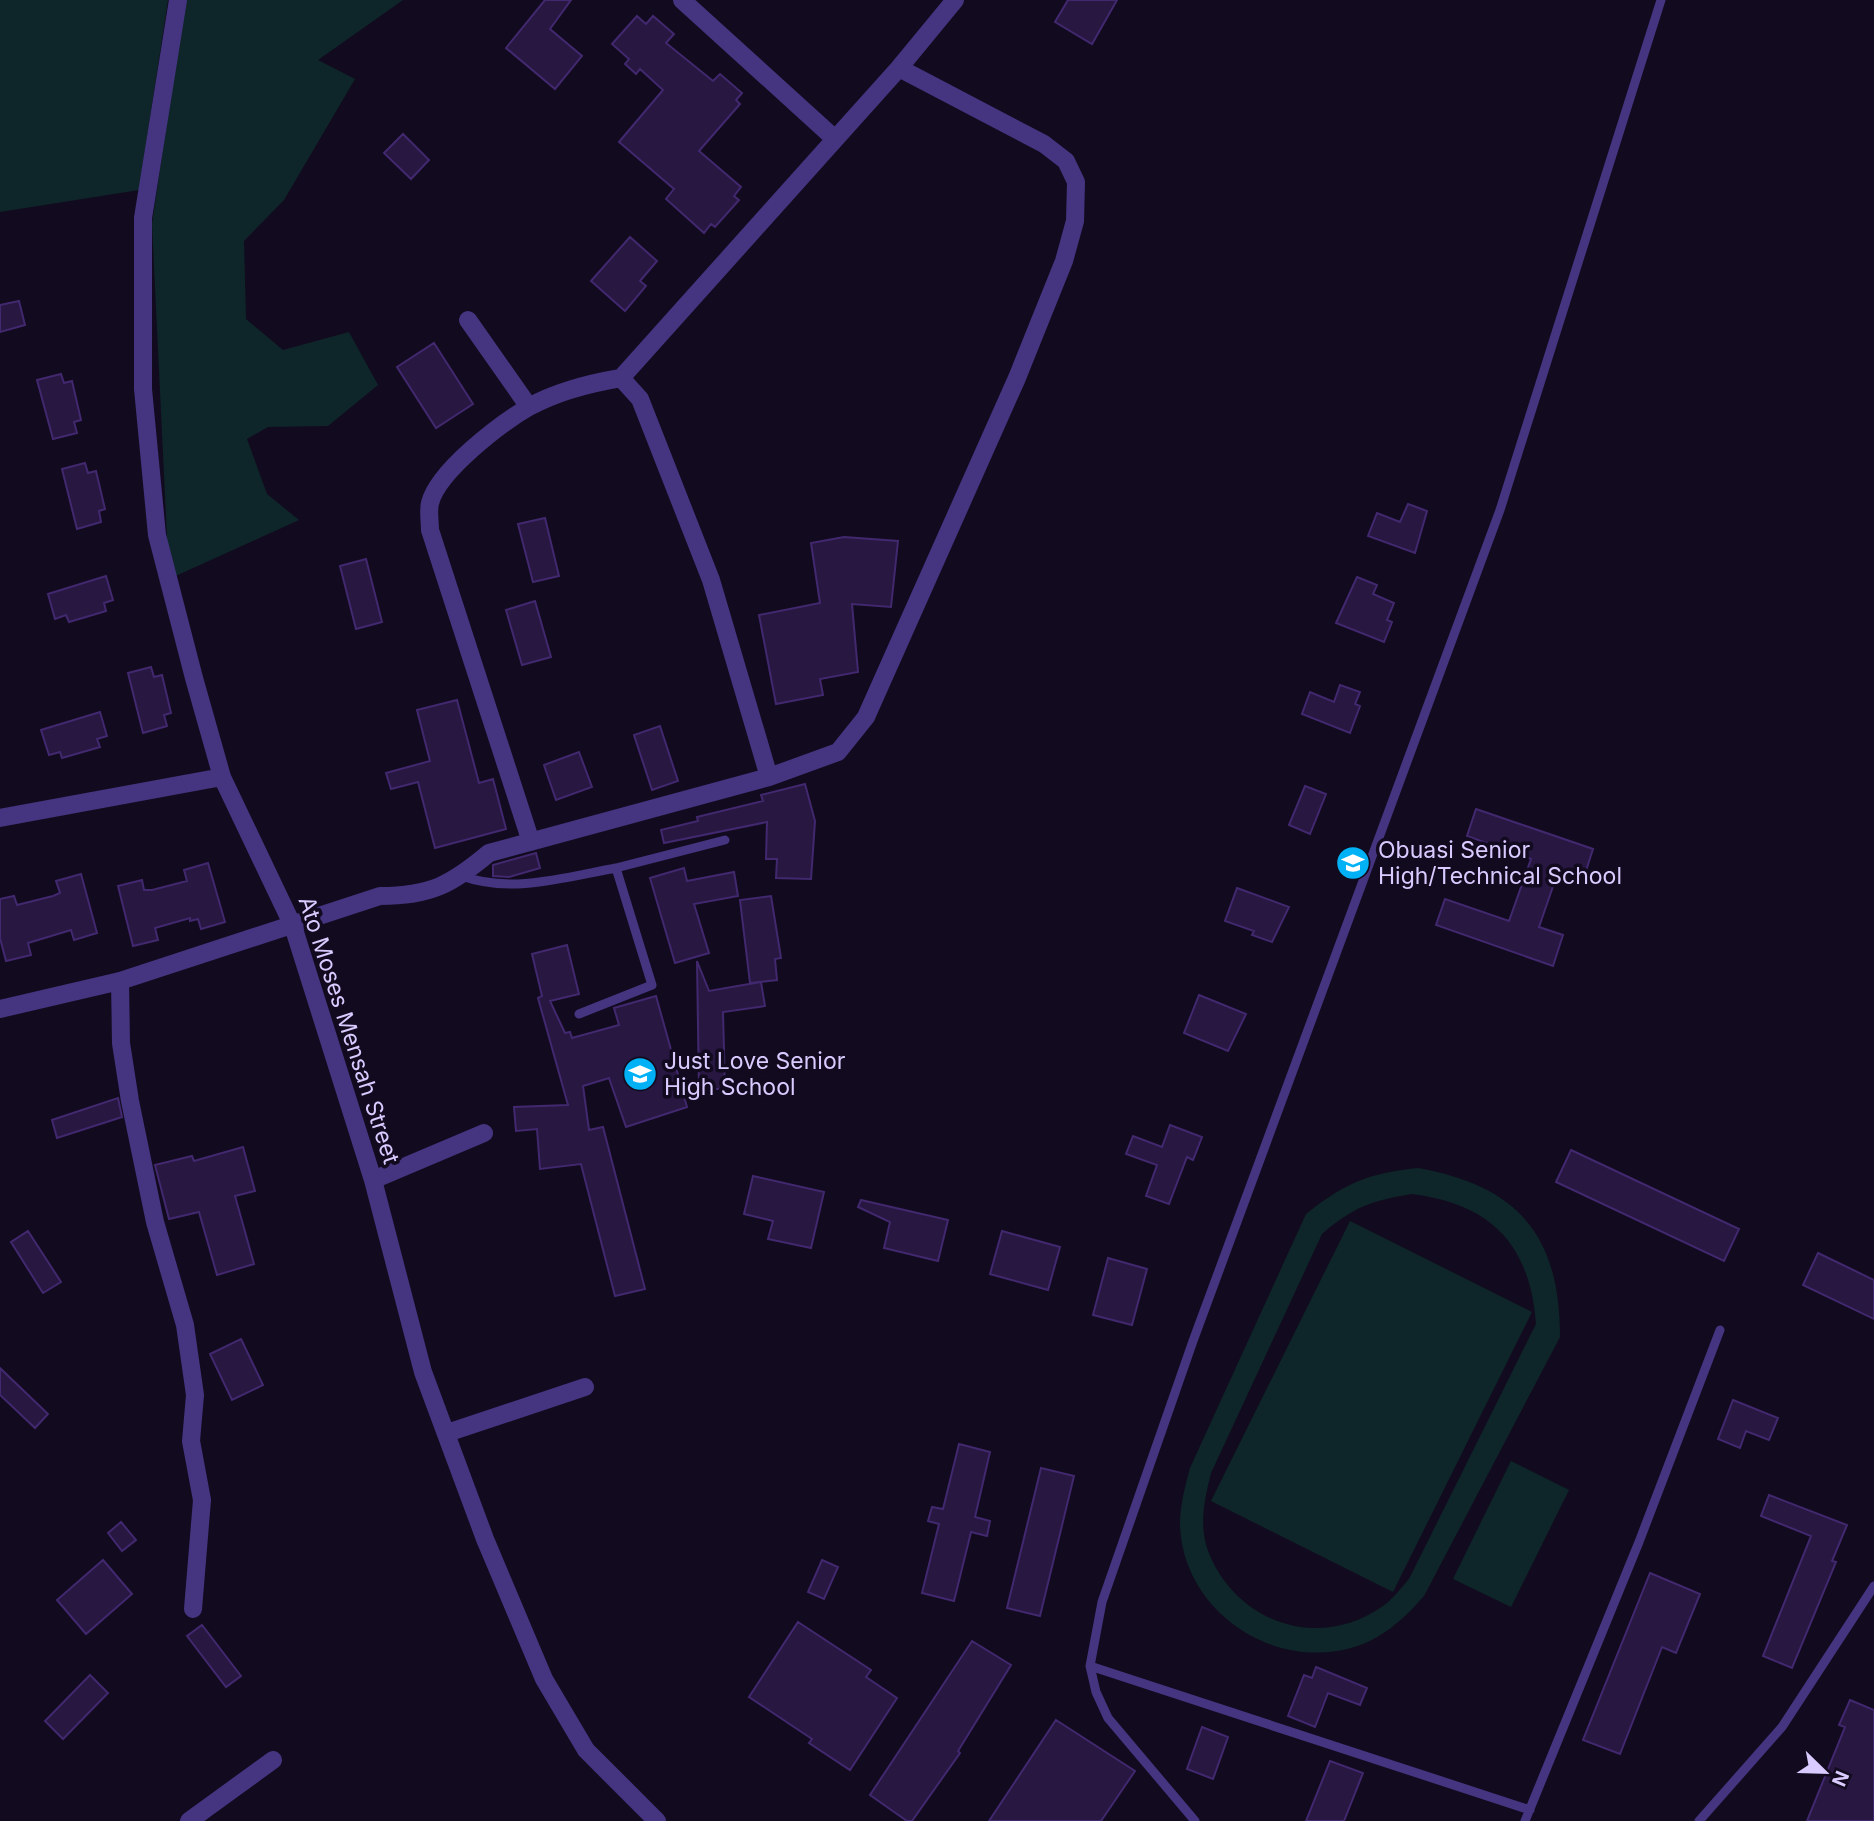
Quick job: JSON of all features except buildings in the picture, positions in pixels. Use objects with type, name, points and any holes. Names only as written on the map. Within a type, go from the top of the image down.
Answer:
[{"type":"street","name":"Ato Moses Mensah Street","points":[[178,0],[143,218],[143,389],[157,535],[222,777],[293,926],[373,1180],[423,1372],[485,1539],[544,1679],[586,1750],[657,1821]]},
{"type":"street","points":[[682,0],[835,139]]},
{"type":"street","points":[[531,842],[430,530],[430,504],[441,481],[480,444],[530,407],[594,382],[621,378],[899,68],[956,0]]},
{"type":"street","points":[[0,1009],[120,981],[380,896],[414,896],[435,890],[462,876],[489,853],[769,777],[838,752],[866,717],[1017,378],[1064,261],[1075,221],[1076,182],[1066,161],[1044,144],[899,68]]},
{"type":"street","points":[[468,320],[530,407]]},
{"type":"street","points":[[621,378],[639,399],[711,580],[769,777]]},
{"type":"street","points":[[0,818],[222,777]]},
{"type":"street","points":[[120,981],[121,1044],[130,1101],[156,1222],[185,1325],[195,1395],[191,1441],[202,1500],[193,1609]]},
{"type":"street","points":[[373,1180],[484,1133]]},
{"type":"street","points":[[447,1433],[585,1387]]},
{"type":"street","points":[[189,1821],[273,1759]]},
{"type":"lane","points":[[1195,1821],[1108,1718],[1096,1692],[1090,1666],[1102,1602],[1193,1341],[1500,510],[1661,0]]},
{"type":"lane","points":[[462,876],[485,884],[528,883],[616,868],[725,840]]},
{"type":"lane","points":[[579,1014],[652,985],[616,868]]},
{"type":"lane","points":[[1525,1821],[1639,1542],[1720,1330]]},
{"type":"lane","points":[[1699,1821],[1783,1727],[1874,1587]]},
{"type":"lane","points":[[1090,1666],[1530,1810]]},
{"type":"green space","points":[[0,0],[168,0],[139,190],[0,212]]},
{"type":"green space","points":[[185,0],[403,0],[318,60],[355,79],[284,200],[244,241],[246,319],[283,350],[349,332],[378,385],[328,426],[268,427],[247,439],[267,494],[299,520],[169,579],[152,224]]},
{"type":"green space","points":[[1418,1168],[1453,1176],[1482,1188],[1507,1202],[1526,1221],[1541,1243],[1552,1270],[1558,1301],[1560,1337],[1424,1596],[1391,1628],[1372,1640],[1351,1648],[1321,1653],[1291,1650],[1263,1641],[1237,1627],[1214,1607],[1197,1583],[1185,1556],[1180,1525],[1190,1468],[1306,1214],[1333,1194],[1358,1181],[1385,1173]],"holes":[[[1412,1194],[1464,1207],[1484,1218],[1515,1250],[1525,1271],[1536,1324],[1409,1579],[1400,1590],[1390,1601],[1358,1620],[1331,1627],[1305,1628],[1280,1622],[1257,1611],[1236,1594],[1219,1573],[1207,1548],[1203,1520],[1211,1473],[1322,1234],[1343,1218],[1374,1202]]]},
{"type":"green space","points":[[1350,1221],[1532,1312],[1393,1592],[1211,1501]]},
{"type":"green space","points":[[1511,1461],[1569,1490],[1511,1607],[1453,1579]]},
{"type":"place","name":"Obuasi Senior High/Technical School","points":[[1353,863]]},
{"type":"place","name":"Just Love Senior High School","points":[[640,1074]]}]
